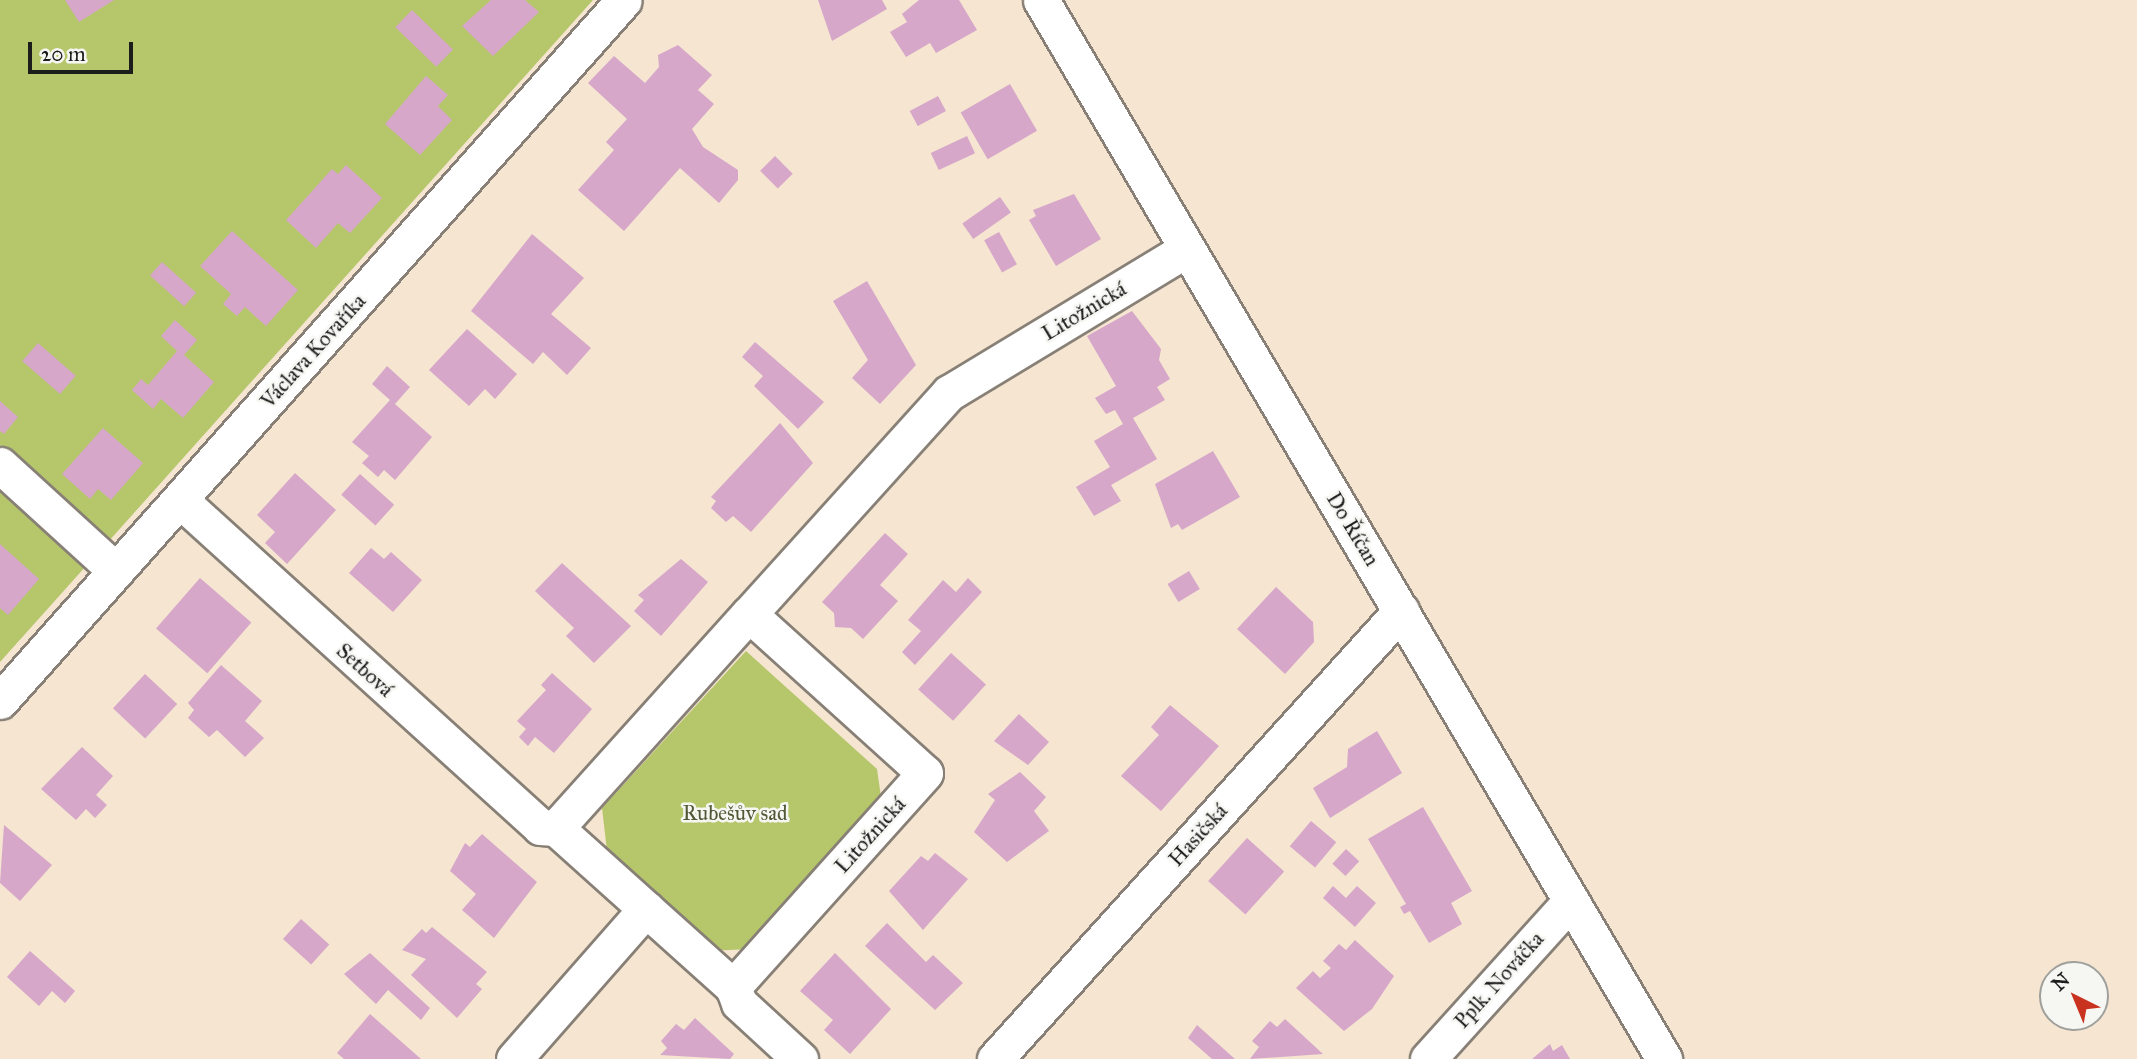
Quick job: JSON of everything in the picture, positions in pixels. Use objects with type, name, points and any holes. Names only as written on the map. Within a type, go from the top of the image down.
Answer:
[{"type":"street","name":"Václava Kovaříka","points":[[0,701],[624,0]]},
{"type":"street","name":"Do Říčan","points":[[1041,0],[1664,1059]]},
{"type":"street","name":"Litožnická","points":[[556,828],[949,393],[1187,249]]},
{"type":"street","points":[[0,465],[116,571]]},
{"type":"street","name":"Setbová","points":[[180,500],[540,827],[556,828]]},
{"type":"street","name":"Hasičská","points":[[995,1059],[1401,611]]},
{"type":"street","name":"Litožnická","points":[[733,987],[925,773],[749,614]]},
{"type":"street","points":[[556,828],[733,987],[739,1003],[800,1059]]},
{"type":"street","name":"Pplk. Nováčka","points":[[1427,1059],[1571,901]]},
{"type":"street","points":[[514,1059],[646,909]]},
{"type":"green space","points":[[0,0],[593,0],[108,542],[0,445]]},
{"type":"green space","points":[[0,485],[86,566],[0,662]]},
{"type":"green space","name":"Rubešův sad","points":[[746,651],[877,769],[881,797],[751,949],[705,951],[608,859],[602,808]]},
{"type":"building","points":[[65,0],[114,0],[79,22]]},
{"type":"building","points":[[491,0],[525,0],[539,12],[493,56],[462,26]]},
{"type":"building","points":[[818,0],[882,0],[887,9],[832,41]]},
{"type":"building","points":[[919,0],[959,0],[977,30],[936,53],[930,43],[906,57],[890,32],[907,22],[902,14]]},
{"type":"building","points":[[412,10],[453,50],[436,67],[395,27]]},
{"type":"building","points":[[678,45],[712,75],[698,90],[714,104],[692,129],[703,147],[738,170],[738,180],[719,203],[680,168],[624,231],[578,190],[614,150],[606,142],[627,119],[588,83],[614,56],[645,83],[659,67],[658,55]]},
{"type":"building","points":[[426,76],[448,95],[438,106],[452,120],[420,155],[385,124]]},
{"type":"building","points":[[1010,84],[1037,131],[988,159],[961,112]]},
{"type":"building","points":[[938,96],[946,111],[918,126],[910,111]]},
{"type":"building","points":[[967,136],[975,153],[939,170],[931,153]]},
{"type":"building","points":[[775,156],[793,174],[778,189],[760,171]]},
{"type":"building","points":[[346,165],[382,198],[350,233],[338,223],[316,248],[286,220],[332,169],[338,174]]},
{"type":"building","points":[[1074,194],[1101,239],[1056,266],[1029,220],[1036,216],[1033,210]]},
{"type":"building","points":[[1000,197],[1011,213],[973,239],[962,223]]},
{"type":"building","points":[[232,231],[298,290],[266,326],[245,307],[237,316],[223,304],[231,294],[200,266]]},
{"type":"building","points":[[999,232],[1017,264],[1002,273],[984,240]]},
{"type":"building","points":[[532,234],[584,278],[551,314],[591,348],[567,375],[543,352],[533,364],[471,311]]},
{"type":"building","points":[[162,262],[196,293],[184,306],[150,275]]},
{"type":"building","points":[[867,281],[916,365],[880,404],[852,378],[868,360],[833,301]]},
{"type":"building","points":[[1132,311],[1161,349],[1159,360],[1170,379],[1157,387],[1165,400],[1133,418],[1157,459],[1111,485],[1121,501],[1094,516],[1076,487],[1110,467],[1094,441],[1123,424],[1115,410],[1106,414],[1095,398],[1116,386],[1087,336]]},
{"type":"building","points":[[175,320],[197,340],[184,355],[214,382],[183,418],[161,399],[153,409],[132,390],[141,379],[148,385],[177,351],[161,336]]},
{"type":"building","points":[[467,329],[517,374],[495,399],[485,389],[469,406],[429,370]]},
{"type":"building","points":[[755,342],[824,402],[798,429],[754,386],[763,376],[742,357]]},
{"type":"building","points":[[38,343],[76,376],[60,394],[22,361]]},
{"type":"building","points":[[387,366],[410,387],[395,404],[432,437],[395,480],[384,470],[378,477],[362,463],[369,456],[352,442],[390,400],[372,384]]},
{"type":"building","points":[[0,401],[18,417],[4,434],[0,431]]},
{"type":"building","points":[[780,423],[813,463],[751,532],[733,516],[726,522],[711,508],[716,501],[711,497]]},
{"type":"building","points":[[103,428],[143,463],[111,500],[98,489],[90,499],[62,474]]},
{"type":"building","points":[[1213,451],[1240,497],[1182,530],[1178,524],[1171,528],[1155,484]]},
{"type":"building","points":[[295,473],[336,510],[287,564],[265,543],[275,532],[257,515]]},
{"type":"building","points":[[360,474],[394,505],[375,526],[341,495]]},
{"type":"building","points":[[885,533],[908,554],[880,585],[898,601],[863,639],[851,628],[835,627],[834,613],[822,602]]},
{"type":"building","points":[[0,544],[39,579],[8,615],[0,608]]},
{"type":"building","points":[[371,548],[384,559],[391,552],[422,580],[393,612],[349,573]]},
{"type":"building","points":[[681,559],[708,582],[661,636],[634,611],[644,600],[638,595]]},
{"type":"building","points":[[562,563],[631,626],[594,663],[566,636],[574,628],[535,591]]},
{"type":"building","points":[[1189,571],[1200,589],[1178,602],[1168,584]]},
{"type":"building","points":[[200,578],[251,623],[207,673],[156,629]]},
{"type":"building","points":[[968,578],[982,592],[915,665],[902,652],[921,631],[908,620],[943,580],[956,592]]},
{"type":"building","points":[[1276,587],[1313,622],[1314,642],[1285,674],[1237,629]]},
{"type":"building","points":[[951,653],[986,684],[953,721],[918,689]]},
{"type":"building","points":[[221,665],[262,701],[245,721],[264,738],[245,757],[217,730],[209,737],[188,718],[194,710],[188,703]]},
{"type":"building","points":[[552,673],[592,709],[554,753],[535,737],[528,746],[519,737],[526,729],[517,721],[546,690],[541,685]]},
{"type":"building","points":[[145,674],[177,704],[145,738],[113,708]]},
{"type":"building","points":[[1170,705],[1219,746],[1161,811],[1121,776],[1159,735],[1151,727]]},
{"type":"building","points":[[1019,714],[1049,742],[1028,765],[994,741]]},
{"type":"building","points":[[1377,731],[1402,773],[1330,818],[1313,788],[1347,767],[1348,749]]},
{"type":"building","points":[[82,747],[113,776],[96,795],[107,805],[95,818],[86,809],[76,820],[41,789]]},
{"type":"building","points":[[1020,772],[1046,797],[1034,811],[1049,831],[1007,862],[974,832],[995,800],[988,794]]},
{"type":"building","points":[[1423,807],[1472,891],[1451,903],[1462,924],[1429,943],[1410,911],[1404,914],[1400,907],[1406,904],[1368,839]]},
{"type":"building","points":[[1311,821],[1336,842],[1315,867],[1290,846]]},
{"type":"building","points":[[4,825],[52,865],[20,901],[0,883]]},
{"type":"building","points":[[482,834],[537,882],[494,938],[462,910],[476,894],[450,871],[465,843],[470,847]]},
{"type":"building","points":[[1247,838],[1284,871],[1245,915],[1208,881]]},
{"type":"building","points":[[1346,849],[1359,861],[1346,876],[1332,864]]},
{"type":"building","points":[[935,853],[968,879],[923,930],[889,891],[921,856],[928,861]]},
{"type":"building","points":[[1333,886],[1346,898],[1357,886],[1376,903],[1355,927],[1323,898]]},
{"type":"building","points":[[301,919],[329,944],[311,964],[283,939]]},
{"type":"building","points":[[887,923],[926,962],[933,955],[963,983],[935,1010],[865,946]]},
{"type":"building","points":[[432,927],[487,972],[476,984],[482,989],[457,1018],[411,975],[426,959],[402,950],[422,929],[426,933]]},
{"type":"building","points":[[1355,940],[1394,976],[1372,1009],[1344,1031],[1296,988],[1313,971],[1320,978],[1331,968],[1323,961],[1339,944],[1346,950]]},
{"type":"building","points":[[30,951],[75,991],[65,1003],[52,991],[39,1006],[7,977]]},
{"type":"building","points":[[370,953],[430,1008],[421,1020],[388,990],[376,1004],[344,974]]},
{"type":"building","points":[[835,953],[891,1009],[850,1054],[824,1030],[833,1020],[800,991]]},
{"type":"building","points":[[370,1014],[421,1059],[344,1059],[337,1053]]},
{"type":"building","points":[[695,1018],[734,1054],[730,1059],[660,1055],[667,1048],[661,1041],[676,1024],[684,1030]]},
{"type":"building","points":[[1285,1019],[1323,1054],[1250,1059],[1259,1047],[1252,1041],[1270,1021],[1277,1027]]},
{"type":"building","points":[[1197,1025],[1235,1059],[1212,1059],[1188,1038]]},
{"type":"building","points":[[1550,1044],[1553,1051],[1562,1045],[1570,1059],[1532,1059]]}]
